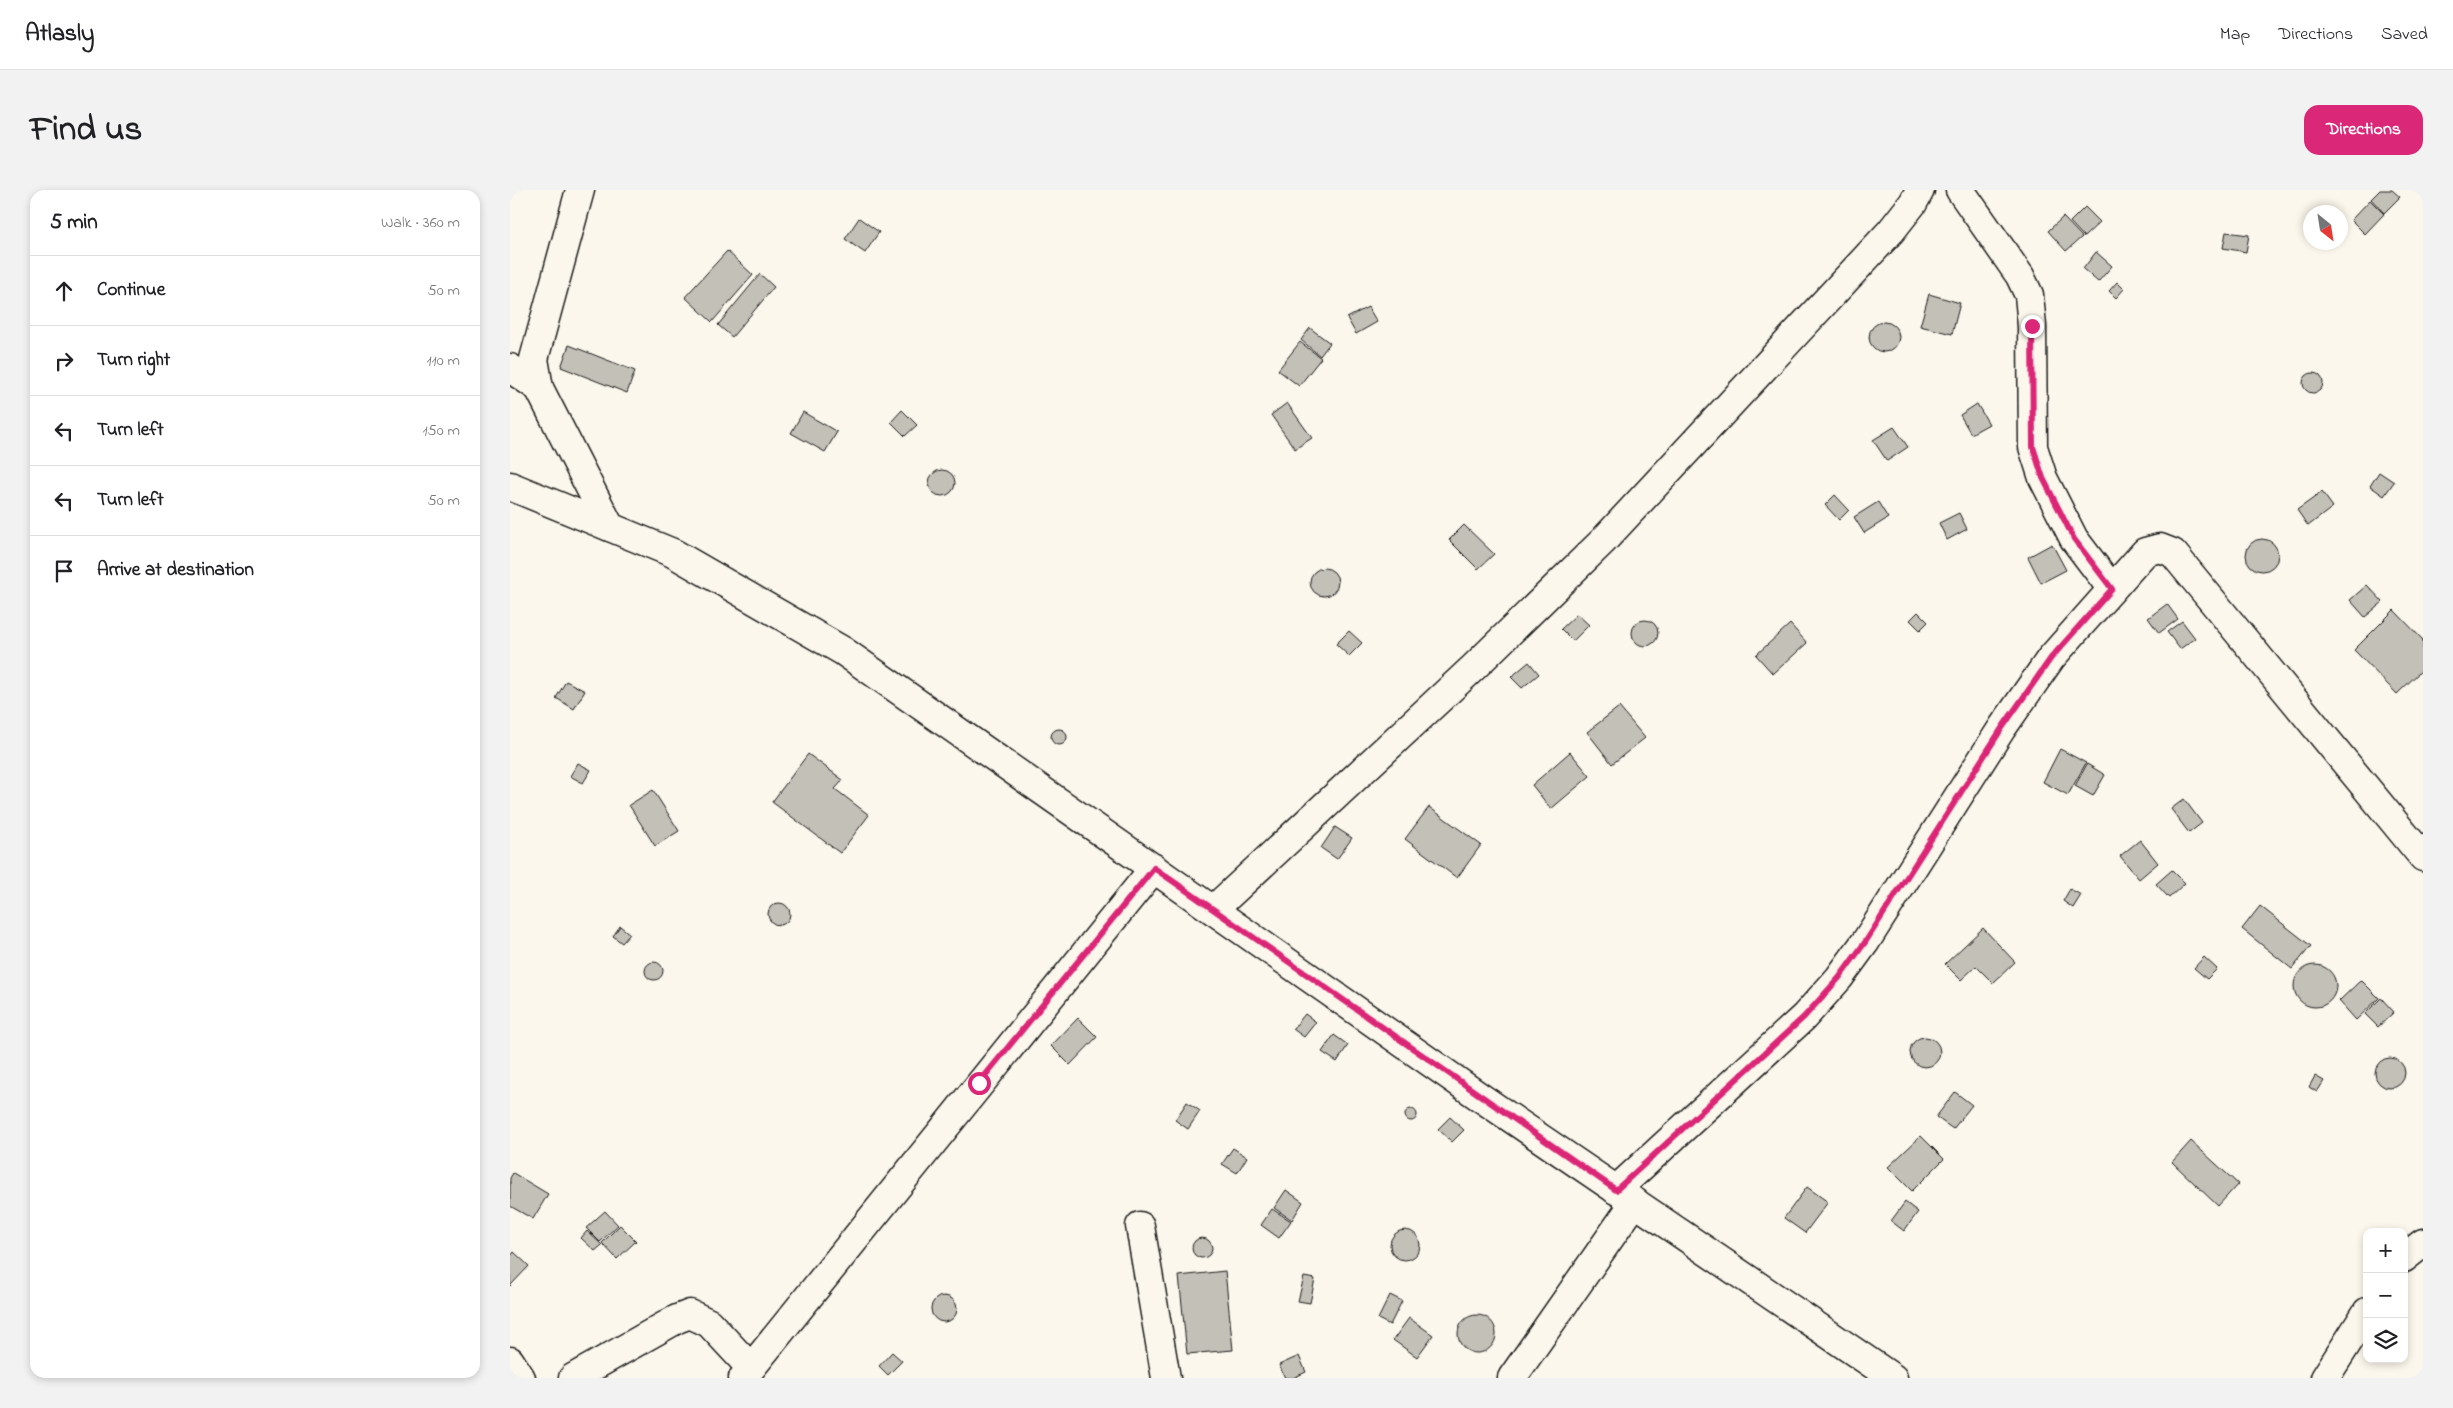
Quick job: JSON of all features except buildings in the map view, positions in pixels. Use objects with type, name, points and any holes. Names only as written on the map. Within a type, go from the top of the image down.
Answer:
[{"type":"street","points":[[580,190],[534,359],[539,388],[610,527]]},
{"type":"street","points":[[1214,910],[1467,674],[1604,541],[1891,231],[1913,203],[1920,190]]},
{"type":"street","points":[[1960,190],[2020,276],[2029,295],[2032,326],[2033,447],[2043,478],[2074,539],[2112,589]]},
{"type":"street","points":[[510,368],[539,388]]},
{"type":"street","points":[[510,486],[673,553],[843,651],[1625,1196],[1893,1378]]},
{"type":"street","points":[[1512,1378],[1625,1196],[1804,1017],[1839,978],[1866,941],[2002,728],[2051,658],[2144,552],[2160,548],[2173,553],[2423,857]]},
{"type":"street","points":[[573,1378],[677,1319],[690,1314],[709,1323],[747,1372],[1154,868]]},
{"type":"street","points":[[1140,1226],[1166,1378]]},
{"type":"street","points":[[2408,1255],[2423,1243]]},
{"type":"street","points":[[2325,1378],[2363,1318]]},
{"type":"street","points":[[510,1361],[520,1378]]},
{"type":"route","points":[[979,1083],[1154,868],[1477,1095],[1616,1190],[1804,1017],[1839,978],[1866,941],[2002,728],[2051,658],[2112,589],[2074,539],[2043,478],[2033,447],[2032,326]]}]
